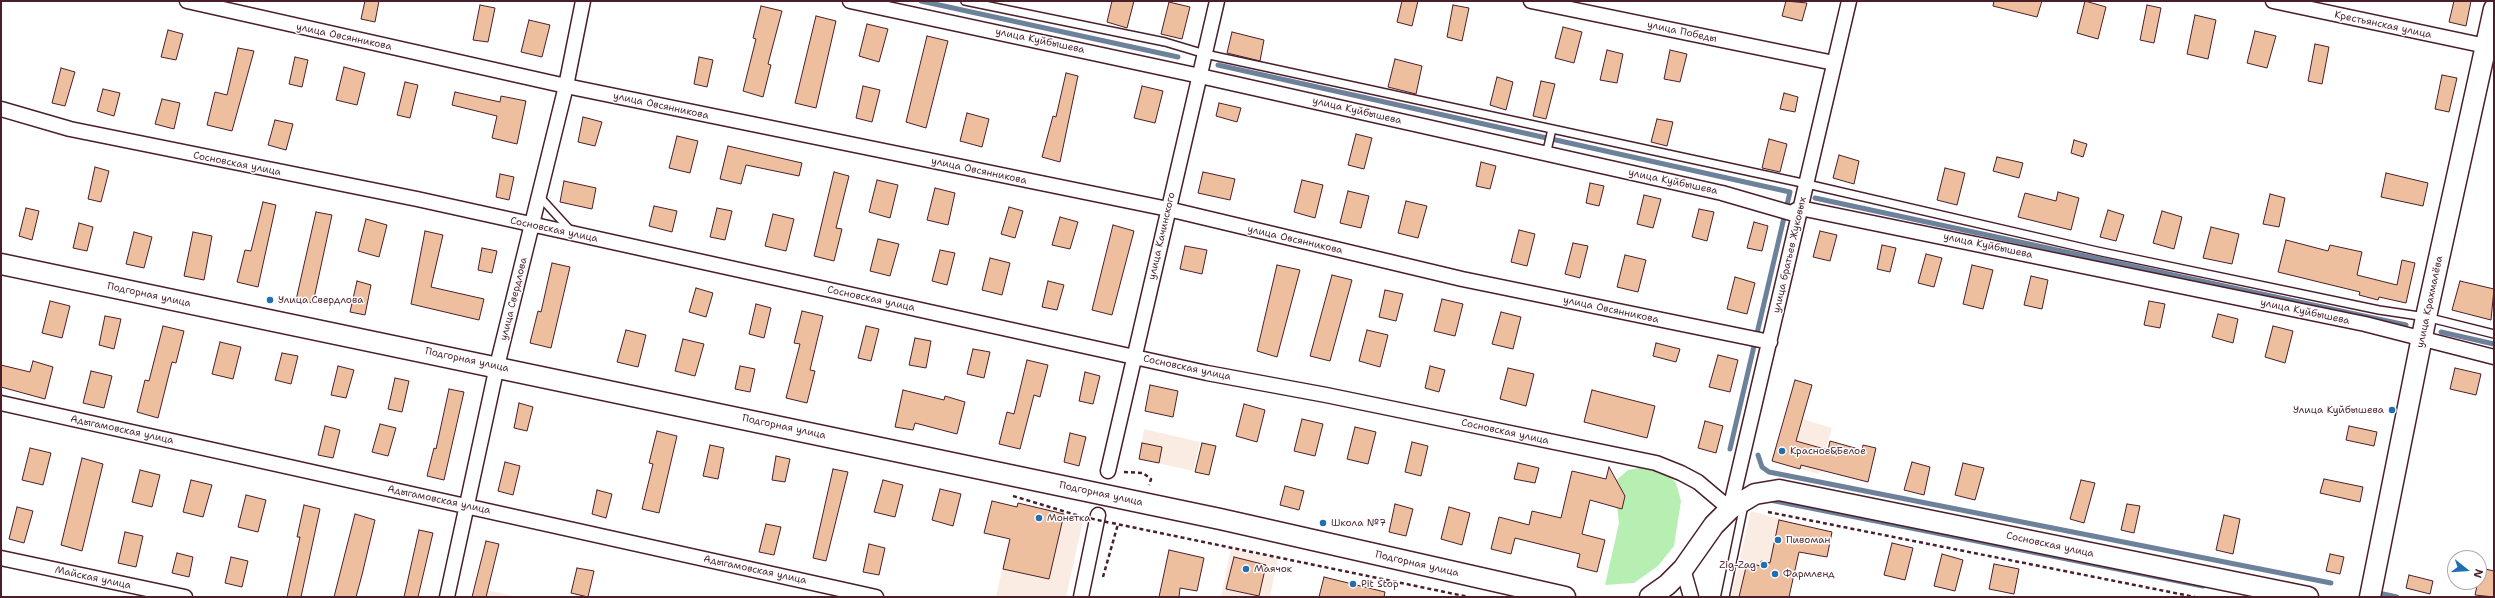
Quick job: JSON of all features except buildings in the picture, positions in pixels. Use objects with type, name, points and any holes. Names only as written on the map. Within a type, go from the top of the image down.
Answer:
[{"type":"street","name":"улица Овсянникова","points":[[187,1],[566,86],[1168,209],[1462,279],[1770,342]]},
{"type":"street","name":"улица Свердлова","points":[[447,597],[497,366],[566,86],[583,1]]},
{"type":"street","name":"улица Куйбышева","points":[[850,1],[1200,76],[1722,193],[1791,213],[1800,208],[2365,324],[2494,357]]},
{"type":"street","name":"улица Качинского","points":[[1108,471],[1217,1]]},
{"type":"street","name":"улица Победы","points":[[1531,1],[1834,63]]},
{"type":"street","name":"улица братьев Жуковых","points":[[1740,505],[1770,342],[1849,1]]},
{"type":"street","name":"Крестьянская улица","points":[[2273,1],[2490,47]]},
{"type":"street","name":"улица Крахмалёва","points":[[2370,597],[2426,317],[2490,47],[2494,9]]},
{"type":"street","name":"Сосновская улица","points":[[1,109],[78,130],[417,200],[1206,373],[1326,395],[1656,464],[1682,473],[1740,505],[1764,491],[1793,492],[2308,597]]},
{"type":"street","name":"Подгорная улица","points":[[1,264],[497,366],[1212,518],[1565,597]]},
{"type":"street","name":"Адыгамовская улица","points":[[1,403],[876,597]]},
{"type":"street","points":[[1650,597],[1667,585],[1683,569],[1714,525],[1740,505]]},
{"type":"street","points":[[1081,597],[1091,516]]},
{"type":"street","name":"Майская улица","points":[[1,558],[185,597]]},
{"type":"street","points":[[1683,569],[1692,597]]},
{"type":"lane","points":[[965,1],[1165,42],[1205,54],[1807,184],[2097,251],[2379,310],[2426,317],[2494,334]]},
{"type":"lane","points":[[1546,154],[1552,129]]},
{"type":"lane","points":[[539,196],[575,235]]},
{"type":"lane","points":[[1725,597],[1740,505]]},
{"type":"path","points":[[1740,505],[2194,597]]},
{"type":"path","points":[[1091,516],[1112,523],[1469,597]]},
{"type":"path","points":[[1101,582],[1118,524]]},
{"type":"shaded area","points":[[1786,414],[1832,428],[1819,474],[1772,461]]},
{"type":"shaded area","points":[[1144,429],[1200,442],[1193,471],[1139,459]]},
{"type":"shaded area","points":[[1016,506],[1083,521],[1066,597],[996,597]]},
{"type":"shaded area","points":[[1751,511],[1805,526],[1789,597],[1731,597]]},
{"type":"shaded area","points":[[1231,549],[1278,559],[1270,597],[1221,597]]},
{"type":"shaded area","points":[[474,587],[518,597],[472,597]]},
{"type":"green space","points":[[1644,467],[1666,472],[1676,483],[1681,501],[1674,546],[1658,566],[1634,583],[1605,585],[1619,523],[1614,482],[1628,470]]},
{"type":"waterway","points":[[921,1],[1178,57]]},
{"type":"waterway","points":[[1218,65],[1790,192],[1730,449]]},
{"type":"waterway","points":[[1815,198],[2406,325]]},
{"type":"waterway","points":[[2441,332],[2494,344]]},
{"type":"waterway","points":[[1758,455],[1762,467],[1769,472],[2331,583]]},
{"type":"waterway","points":[[1770,500],[2203,586]]},
{"type":"waterway","points":[[2383,594],[2397,597]]},
{"type":"place","name":"Улица Свердлова","points":[[270,300]]},
{"type":"place","name":"Улица Куйбышева","points":[[2392,410]]},
{"type":"place","name":"Красное&Белое","points":[[1782,451]]},
{"type":"place","name":"Монетка","points":[[1039,518]]},
{"type":"place","name":"Школа №7","points":[[1323,523]]},
{"type":"place","name":"Пивоман","points":[[1778,540]]},
{"type":"place","name":"Zig-Zag","points":[[1764,565]]},
{"type":"place","name":"Маячок","points":[[1246,569]]},
{"type":"place","name":"Фармленд","points":[[1775,574]]},
{"type":"place","name":"Pit Stop","points":[[1353,584]]}]
